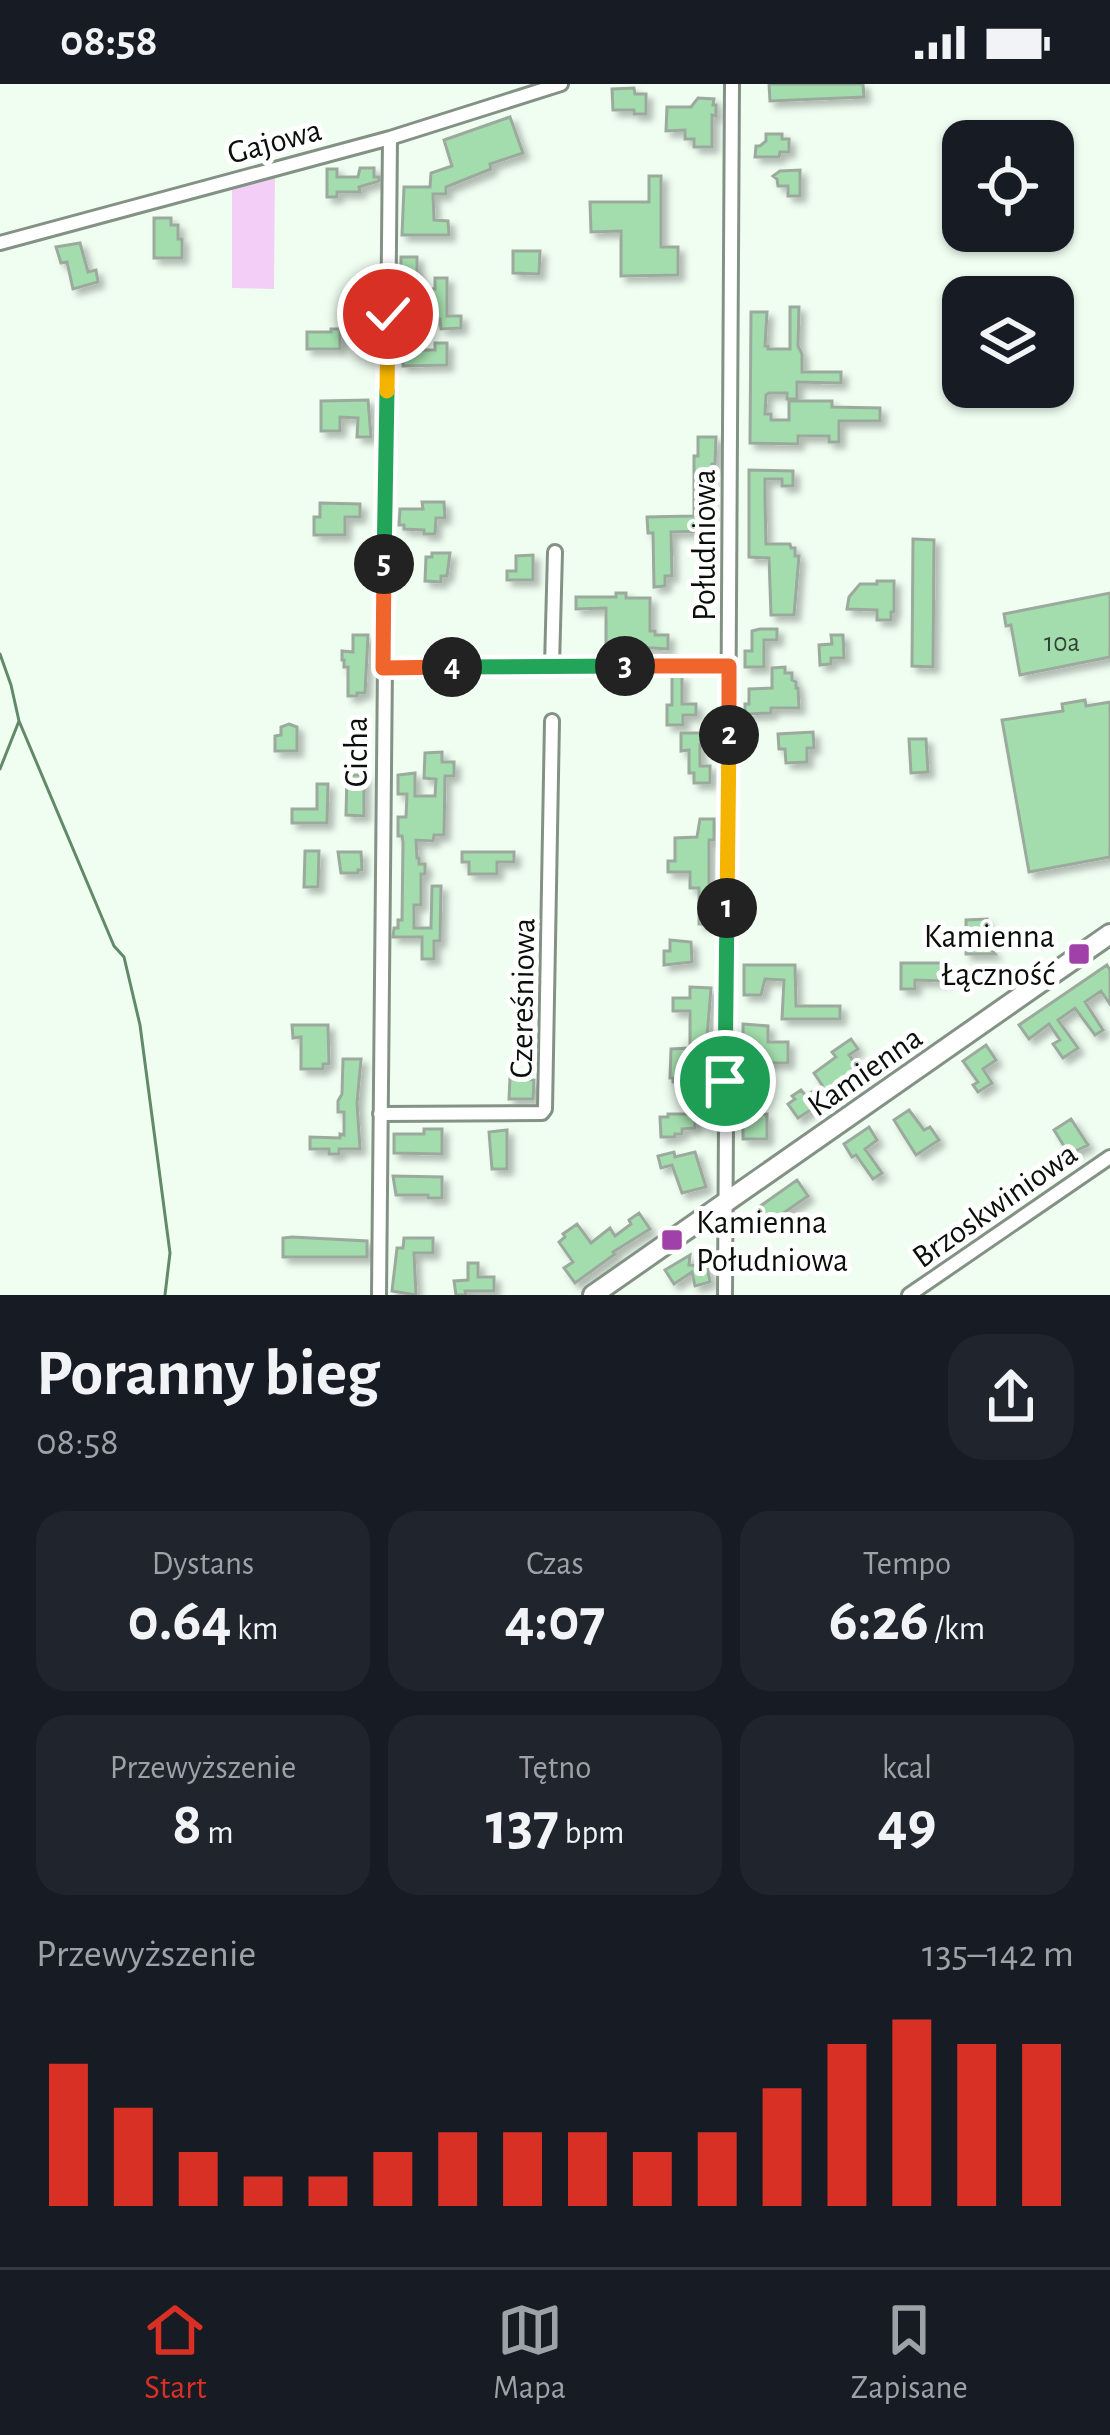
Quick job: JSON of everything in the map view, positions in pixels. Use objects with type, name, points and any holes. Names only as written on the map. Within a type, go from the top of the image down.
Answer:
[{"type":"street","name":"Gajowa","points":[[0,243],[390,138],[561,84]]},
{"type":"street","name":"Południowa","points":[[724,1295],[732,84]]},
{"type":"street","name":"Cicha","points":[[379,1295],[390,138]]},
{"type":"street","points":[[552,665],[555,552]]},
{"type":"street","points":[[383,668],[729,666]]},
{"type":"street","name":"Czereśniowa","points":[[380,1114],[542,1113],[545,1109],[552,721]]},
{"type":"street","name":"Kamienna","points":[[593,1295],[1110,934]]},
{"type":"street","name":"Brzoskwiniowa","points":[[909,1295],[1110,1157]]},
{"type":"shaded area","points":[[275,172],[274,289],[232,288],[232,185]]},
{"type":"building","points":[[769,84],[863,84],[864,97],[770,101]]},
{"type":"building","points":[[634,88],[635,94],[646,94],[646,114],[613,110],[612,89]]},
{"type":"building","points":[[698,98],[714,99],[716,105],[712,147],[694,147],[694,139],[685,139],[685,130],[666,131],[667,107],[691,107]]},
{"type":"building","points":[[510,117],[523,153],[446,187],[446,194],[433,194],[434,220],[448,221],[449,235],[402,235],[404,187],[430,187],[431,173],[452,166],[444,140]]},
{"type":"building","points":[[766,134],[789,139],[789,152],[755,157],[756,146],[766,141]]},
{"type":"building","points":[[360,168],[374,168],[379,181],[359,187],[360,192],[327,197],[327,169],[337,169],[337,177],[358,177]]},
{"type":"building","points":[[800,170],[800,196],[788,196],[788,186],[778,186],[773,176]]},
{"type":"building","points":[[649,176],[661,176],[661,247],[678,247],[678,275],[621,276],[621,231],[591,232],[590,202],[649,202]]},
{"type":"building","points":[[154,218],[171,218],[171,225],[178,225],[182,258],[154,258]]},
{"type":"building","points":[[80,243],[88,272],[96,270],[98,282],[73,289],[67,262],[61,263],[56,247]]},
{"type":"building","points":[[513,251],[540,251],[539,274],[513,273]]},
{"type":"building","points":[[401,257],[417,257],[417,289],[435,289],[435,278],[447,278],[447,316],[461,316],[461,328],[441,329],[440,319],[400,319]]},
{"type":"building","points":[[790,307],[799,307],[802,372],[841,372],[841,383],[797,382],[797,399],[787,399],[787,393],[769,393],[765,414],[771,414],[771,420],[789,420],[789,401],[832,401],[832,407],[880,408],[880,421],[839,421],[839,442],[829,442],[829,436],[798,436],[798,444],[750,443],[751,312],[767,312],[768,349],[790,349]]},
{"type":"building","points":[[340,329],[340,349],[307,349],[307,332]]},
{"type":"building","points":[[435,343],[447,343],[447,365],[403,366],[407,346],[435,350]]},
{"type":"building","points":[[368,400],[371,437],[357,437],[358,418],[340,417],[340,431],[321,431],[321,401]]},
{"type":"building","points":[[698,437],[716,437],[711,531],[671,532],[672,576],[665,576],[665,586],[654,587],[653,533],[648,533],[647,517],[694,516]]},
{"type":"building","points":[[749,470],[793,471],[793,486],[782,486],[782,479],[765,479],[765,499],[766,544],[790,544],[799,556],[794,615],[771,615],[769,558],[749,557]]},
{"type":"building","points":[[422,502],[444,502],[445,518],[436,518],[435,534],[399,525],[400,509],[423,509]]},
{"type":"building","points":[[320,503],[360,504],[360,517],[345,517],[345,535],[314,535]]},
{"type":"building","points":[[913,539],[934,540],[933,667],[912,666]]},
{"type":"building","points":[[450,553],[447,576],[441,576],[441,582],[425,581],[426,557]]},
{"type":"building","points":[[533,555],[533,580],[507,580],[507,571],[516,571],[516,556]]},
{"type":"building","points":[[894,581],[891,620],[877,620],[877,610],[847,609],[849,597],[860,584]]},
{"type":"building","points":[[616,593],[650,598],[650,631],[668,635],[668,649],[606,645],[606,608],[576,609],[576,597],[616,597]]},
{"type":"building","points":[[1110,593],[1110,657],[1020,675],[1011,625],[1006,626],[1004,614]]},
{"type":"building","points":[[777,629],[777,640],[764,640],[764,667],[745,667],[745,651],[752,651],[752,631]]},
{"type":"building","points":[[353,635],[368,635],[365,693],[348,696],[348,667],[344,667],[342,651],[353,652]]},
{"type":"building","points":[[831,635],[843,635],[844,658],[831,658],[831,664],[820,665],[819,645],[832,644]]},
{"type":"building","points":[[785,667],[796,682],[799,708],[745,714],[749,689],[772,688],[772,668]]},
{"type":"building","points":[[672,676],[682,676],[682,704],[696,704],[696,715],[683,715],[683,725],[667,725]]},
{"type":"building","points":[[1085,700],[1086,706],[1110,702],[1110,857],[1029,872],[1002,720],[1063,711],[1062,704]]},
{"type":"building","points":[[289,724],[297,727],[297,751],[275,751],[275,736]]},
{"type":"building","points":[[813,732],[814,748],[807,748],[807,762],[786,763],[778,734]]},
{"type":"building","points":[[681,733],[700,733],[700,766],[710,766],[710,783],[694,783],[689,750],[681,751]]},
{"type":"building","points":[[909,739],[926,739],[928,772],[911,773]]},
{"type":"building","points":[[442,752],[442,762],[454,762],[454,776],[445,776],[444,835],[434,835],[433,841],[416,840],[417,858],[425,864],[425,874],[421,874],[421,905],[414,905],[414,928],[431,928],[432,886],[441,886],[440,941],[434,941],[434,959],[422,959],[422,937],[393,937],[402,920],[403,842],[398,836],[398,817],[406,817],[407,794],[398,794],[398,775],[415,773],[415,796],[435,796],[436,779],[424,778],[425,753]]},
{"type":"building","points":[[347,775],[364,775],[364,816],[346,815]]},
{"type":"building","points":[[317,784],[328,784],[327,823],[292,823],[292,809],[317,809]]},
{"type":"building","points":[[700,819],[714,819],[714,840],[709,840],[712,924],[699,924],[699,888],[690,888],[690,872],[668,872],[668,861],[675,861],[675,838],[697,837]]},
{"type":"building","points":[[305,851],[319,851],[318,887],[304,887]]},
{"type":"building","points":[[338,852],[361,852],[362,870],[341,873]]},
{"type":"building","points":[[462,852],[514,852],[514,862],[497,862],[497,874],[469,874],[469,862],[462,862]]},
{"type":"building","points":[[987,919],[987,945],[995,954],[966,954],[966,920]]},
{"type":"building","points":[[670,940],[691,942],[692,962],[664,965]]},
{"type":"building","points":[[901,963],[944,963],[944,981],[915,980],[915,989],[901,989]]},
{"type":"building","points":[[744,965],[795,965],[796,1006],[840,1006],[840,1019],[782,1019],[784,980],[765,979],[761,995],[744,995]]},
{"type":"building","points":[[1107,965],[1110,1004],[1101,991],[1085,1002],[1103,1030],[1095,1035],[1075,1008],[1058,1020],[1078,1048],[1063,1058],[1053,1044],[1060,1040],[1049,1024],[1029,1039],[1019,1025]]},
{"type":"building","points":[[690,987],[711,988],[707,1037],[711,1086],[670,1078],[671,1049],[690,1048],[690,1011],[673,1011],[673,998],[690,998]]},
{"type":"building","points":[[743,1024],[768,1026],[768,1042],[788,1042],[788,1063],[759,1063],[756,1095],[743,1095],[743,1058],[749,1058]]},
{"type":"building","points":[[292,1025],[328,1025],[329,1064],[323,1064],[323,1069],[301,1069],[301,1037],[293,1038]]},
{"type":"building","points":[[851,1039],[858,1049],[849,1055],[864,1076],[798,1118],[788,1104],[795,1099],[792,1096],[801,1090],[806,1096],[822,1085],[814,1073]]},
{"type":"building","points":[[986,1045],[996,1060],[983,1069],[992,1083],[978,1092],[973,1085],[978,1082],[963,1061]]},
{"type":"building","points":[[343,1059],[361,1059],[360,1149],[329,1154],[329,1149],[310,1149],[310,1137],[344,1135],[344,1112],[338,1112]]},
{"type":"building","points":[[510,1078],[534,1080],[533,1099],[509,1099]]},
{"type":"building","points":[[909,1110],[939,1140],[916,1155],[894,1120]]},
{"type":"building","points":[[695,1114],[695,1128],[661,1137],[660,1117]]},
{"type":"building","points":[[767,1114],[767,1139],[743,1139],[743,1122],[752,1122],[752,1115]]},
{"type":"building","points":[[1071,1119],[1088,1145],[1069,1154],[1054,1130]]},
{"type":"building","points":[[869,1127],[877,1140],[865,1149],[882,1173],[873,1179],[844,1144]]},
{"type":"building","points":[[424,1129],[442,1129],[442,1154],[394,1153],[394,1134],[424,1134]]},
{"type":"building","points":[[507,1130],[507,1169],[492,1169],[489,1132]]},
{"type":"building","points":[[674,1152],[675,1157],[695,1152],[706,1187],[682,1193],[672,1165],[661,1168],[658,1156]]},
{"type":"building","points":[[393,1176],[442,1177],[442,1198],[396,1195]]},
{"type":"building","points":[[797,1180],[808,1196],[769,1223],[759,1207]]},
{"type":"building","points":[[639,1213],[650,1229],[575,1283],[564,1268],[573,1262],[559,1242],[563,1234],[577,1224],[591,1243],[610,1228],[615,1236]]},
{"type":"building","points":[[283,1238],[367,1241],[367,1257],[283,1257]]},
{"type":"building","points":[[404,1238],[433,1238],[433,1253],[414,1253],[416,1295],[392,1291],[397,1248],[403,1248]]},
{"type":"building","points":[[690,1255],[689,1265],[707,1266],[710,1282],[695,1286],[692,1272],[674,1284],[665,1270]]},
{"type":"building","points":[[468,1263],[478,1263],[478,1277],[494,1277],[494,1291],[456,1295],[454,1281],[468,1280]]},
{"type":"waterway","points":[[0,654],[19,721],[0,769]]},
{"type":"waterway","points":[[19,721],[114,946],[124,957],[140,1025],[170,1253],[165,1295]]},
{"type":"place","name":"Kamienna Łączność","points":[[1079,954]]},
{"type":"place","name":"Kamienna Południowa","points":[[672,1240]]},
{"type":"route","points":[[388,314],[383,668],[729,666],[725,1081]]}]
